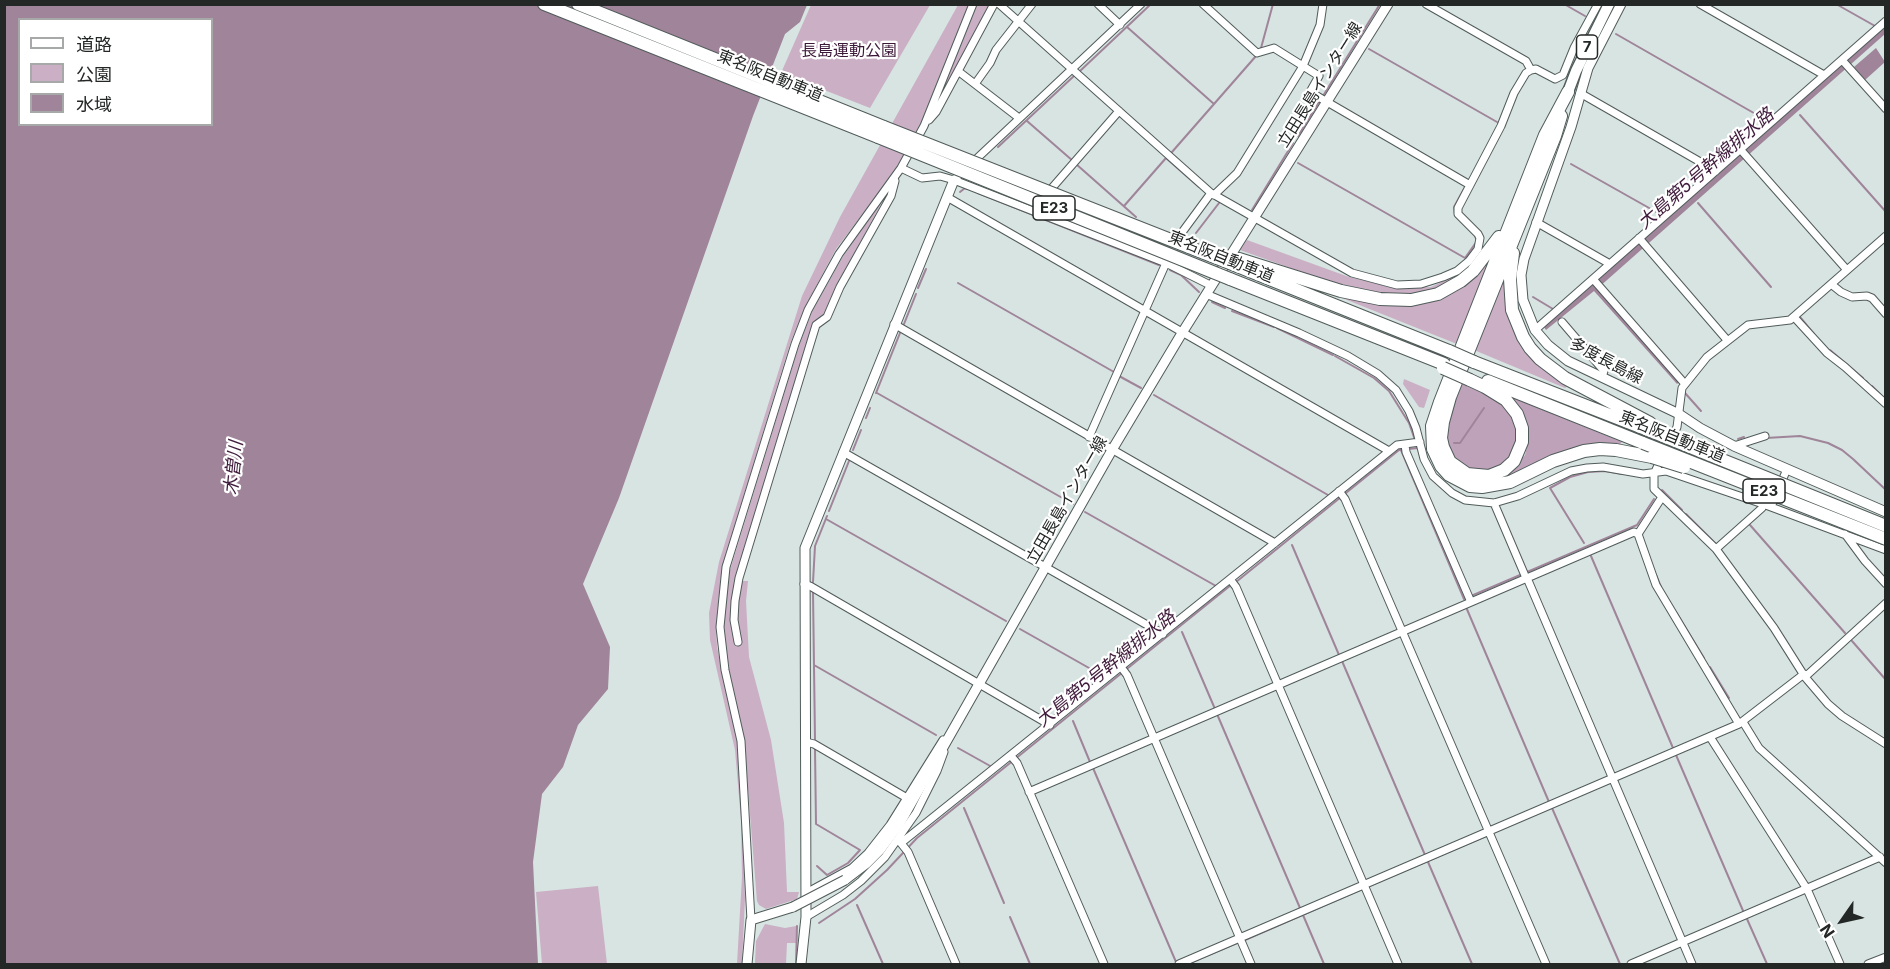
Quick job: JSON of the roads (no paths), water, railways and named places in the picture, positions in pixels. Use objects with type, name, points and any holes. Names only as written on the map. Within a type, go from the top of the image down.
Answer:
[{"type":"highway","name":"東名阪自動車道","points":[[544,4],[1470,377],[1643,443],[1816,505],[1886,526]]},
{"type":"highway","name":"東名阪自動車道","points":[[578,4],[991,170],[1238,263],[1474,362],[1649,427]]},
{"type":"highway","points":[[1574,92],[1516,220],[1435,414],[1433,449],[1441,466],[1459,482],[1482,487],[1510,482],[1553,461],[1584,451],[1616,450],[1652,457],[1816,505]]},
{"type":"highway","points":[[1238,263],[1341,291],[1380,299],[1411,300],[1438,294],[1461,281],[1516,220]]},
{"type":"highway","points":[[1470,377],[1506,400],[1517,414],[1522,428],[1522,442],[1514,461],[1504,470],[1489,476],[1467,474],[1450,462],[1443,447],[1442,430],[1450,397],[1516,220]]},
{"type":"highway","points":[[1516,220],[1510,295],[1512,310],[1523,337],[1540,358],[1565,378],[1649,427],[1791,484],[1816,505]]},
{"type":"highway","name":"東名阪自動車道","points":[[1816,505],[1886,539]]},
{"type":"main road","name":"立田長島インター線","points":[[751,920],[793,907],[845,880],[861,869],[880,850],[900,823],[1112,450],[1182,333],[1388,4]]},
{"type":"main road","name":"7","points":[[1574,92],[1585,51],[1609,4]]},
{"type":"main road","name":"多度長島線","points":[[1621,4],[1574,92],[1563,150],[1526,252],[1521,275],[1523,300],[1535,330],[1548,345],[1568,360],[1679,414],[1734,446],[1886,512]]},
{"type":"main road","points":[[801,964],[806,917],[803,558],[807,539],[954,180]]},
{"type":"main road","points":[[747,964],[751,920]]},
{"type":"street","points":[[751,920],[741,741],[725,670],[720,627],[726,567],[795,344],[808,310],[840,254],[898,172],[924,126],[973,4]]},
{"type":"street","points":[[924,126],[936,112],[994,4]]},
{"type":"street","points":[[999,4],[1213,194],[1352,273],[1397,285],[1421,284],[1456,271],[1469,261],[1478,249],[1480,238],[1478,234],[1457,211],[1501,126],[1514,93],[1531,69],[1536,69],[1555,79],[1563,75],[1574,48],[1598,4]]},
{"type":"street","points":[[975,84],[996,50],[1032,4]]},
{"type":"street","points":[[1098,4],[1120,24]]},
{"type":"street","points":[[954,180],[1141,4]]},
{"type":"street","points":[[1203,4],[1257,53],[1274,48],[1319,76],[1310,92],[1470,184]]},
{"type":"street","points":[[1089,437],[1144,311],[1183,231],[1213,194],[1237,173],[1303,66],[1320,25],[1323,4]]},
{"type":"street","points":[[1426,4],[1526,61],[1531,69]]},
{"type":"street","points":[[1700,4],[1824,75]]},
{"type":"street","points":[[1535,330],[1886,21]]},
{"type":"street","points":[[1842,60],[1886,109]]},
{"type":"street","points":[[958,71],[1019,118]]},
{"type":"street","points":[[1574,92],[1716,171]]},
{"type":"street","points":[[1032,210],[1119,111]]},
{"type":"street","points":[[1741,150],[1847,270]]},
{"type":"street","points":[[898,172],[922,178],[940,176],[954,180],[1166,263],[1209,290],[1348,356],[1378,374],[1391,385],[1405,403],[1416,428],[1428,467],[1442,486],[1465,500],[1494,503],[1518,496],[1571,471],[1587,468],[1603,467],[1643,474],[1666,471],[1767,505],[1886,550]]},
{"type":"street","points":[[738,642],[734,620],[739,578],[816,325],[827,317],[840,287],[891,196],[898,172]]},
{"type":"street","points":[[946,197],[1389,451]]},
{"type":"street","points":[[1536,222],[1610,264]]},
{"type":"street","points":[[1886,236],[1790,320],[1748,325],[1707,357],[1682,388],[1677,428],[1654,474],[1654,489],[1716,549],[1828,704],[1842,716],[1886,744]]},
{"type":"street","points":[[1639,239],[1727,340]]},
{"type":"street","points":[[1594,279],[1685,384]]},
{"type":"street","points":[[1831,284],[1852,297],[1872,298],[1886,314]]},
{"type":"street","points":[[1794,317],[1827,353],[1886,404]]},
{"type":"street","points":[[1562,322],[1604,371],[1602,377]]},
{"type":"street","points":[[894,324],[1275,543]]},
{"type":"street","points":[[1734,446],[1764,436]]},
{"type":"street","points":[[806,917],[861,882],[901,843],[1014,759],[1050,725],[1123,670],[1163,634],[1233,583],[1275,543],[1342,494],[1389,451],[1397,445],[1405,447],[1420,442]]},
{"type":"street","points":[[1405,447],[1469,599]]},
{"type":"street","points":[[843,452],[1163,634]]},
{"type":"street","points":[[1716,549],[1767,505],[1787,469]]},
{"type":"street","points":[[1342,494],[1546,964]]},
{"type":"street","points":[[1638,534],[1662,496]]},
{"type":"street","points":[[1494,503],[1692,964]]},
{"type":"street","points":[[1029,792],[1403,632],[1469,599],[1634,532],[1638,534]]},
{"type":"street","points":[[1638,534],[1656,585],[1741,723],[1760,748],[1886,863]]},
{"type":"street","points":[[1845,534],[1864,561],[1886,584]]},
{"type":"street","points":[[1233,583],[1398,964]]},
{"type":"street","points":[[804,585],[810,586],[1050,725]]},
{"type":"street","points":[[1179,964],[1741,723],[1805,675],[1886,603]]},
{"type":"street","points":[[1123,670],[1251,964]]},
{"type":"street","points":[[806,893],[852,868],[868,854],[890,825],[942,741],[951,732]]},
{"type":"street","points":[[901,843],[928,790],[951,732]]},
{"type":"street","points":[[1710,737],[1807,889],[1840,964]]},
{"type":"street","points":[[806,742],[907,798]]},
{"type":"street","points":[[1014,759],[1104,964]]},
{"type":"street","points":[[901,843],[908,852],[956,964]]},
{"type":"street","points":[[1631,964],[1880,857]]},
{"type":"street","points":[[1868,964],[1884,960]]},
{"type":"water","name":"木曽川","points":[[5,5],[807,5],[800,22],[785,34],[753,116],[619,498],[583,584],[610,647],[608,689],[578,725],[563,767],[542,794],[533,862],[538,964],[5,964]]},
{"type":"water","points":[[1885,26],[1885,34],[1598,288],[1680,381],[1677,384],[1594,291],[1546,330],[1544,327],[1553,318]]},
{"type":"water","points":[[1876,48],[1885,62],[1865,80],[1854,67]]},
{"type":"waterway","points":[[1080,71],[1151,4]]},
{"type":"waterway","points":[[1261,48],[1273,4]]},
{"type":"waterway","points":[[1323,96],[1380,4]]},
{"type":"waterway","points":[[1564,4],[1585,16]]},
{"type":"waterway","points":[[1836,4],[1875,26]]},
{"type":"waterway","points":[[1127,27],[1214,104]]},
{"type":"waterway","points":[[1616,34],[1766,120]]},
{"type":"waterway","points":[[1369,49],[1497,122]]},
{"type":"waterway","points":[[1172,152],[1256,56]]},
{"type":"waterway","points":[[998,147],[1075,75]]},
{"type":"waterway","points":[[1298,136],[1319,102]]},
{"type":"waterway","points":[[1800,115],[1886,212]]},
{"type":"waterway","points":[[1027,121],[1073,161]]},
{"type":"waterway","points":[[1252,210],[1293,143]]},
{"type":"waterway","points":[[1124,206],[1166,158],[1199,187]]},
{"type":"waterway","points":[[1298,163],[1465,258],[1477,241],[1475,236]]},
{"type":"waterway","points":[[1076,164],[1136,217]]},
{"type":"waterway","points":[[1571,164],[1658,213]]},
{"type":"waterway","points":[[1455,214],[1454,207],[1465,187]]},
{"type":"waterway","points":[[960,192],[967,189]]},
{"type":"waterway","points":[[978,193],[1159,265]]},
{"type":"waterway","points":[[1196,233],[1219,203]]},
{"type":"waterway","points":[[1698,203],[1771,287]]},
{"type":"waterway","points":[[918,288],[926,269]]},
{"type":"waterway","points":[[1170,270],[1181,275],[1199,292]]},
{"type":"waterway","points":[[958,283],[1114,372]]},
{"type":"waterway","points":[[904,324],[916,294]]},
{"type":"waterway","points":[[1533,297],[1553,309]]},
{"type":"waterway","points":[[1212,302],[1225,308]]},
{"type":"waterway","points":[[1232,311],[1274,327]]},
{"type":"waterway","points":[[1800,317],[1814,334]]},
{"type":"waterway","points":[[1277,328],[1333,355]]},
{"type":"waterway","points":[[876,393],[900,333]]},
{"type":"waterway","points":[[1830,350],[1863,378]]},
{"type":"waterway","points":[[1335,356],[1374,378],[1389,391],[1409,423],[1415,440]]},
{"type":"waterway","points":[[1119,376],[1141,388]]},
{"type":"waterway","points":[[1872,386],[1881,395]]},
{"type":"waterway","points":[[877,393],[1073,504]]},
{"type":"waterway","points":[[1685,393],[1701,411]]},
{"type":"waterway","points":[[1154,395],[1328,495]]},
{"type":"waterway","points":[[866,418],[870,408]]},
{"type":"waterway","name":"大島第5号幹線排水路","points":[[1454,443],[1460,443],[1484,408]]},
{"type":"waterway","points":[[853,450],[861,430]]},
{"type":"waterway","points":[[1766,438],[1800,436],[1828,443],[1842,450],[1886,490]]},
{"type":"waterway","points":[[1738,439],[1744,437]]},
{"type":"waterway","name":"大島第5号幹線排水路","points":[[1408,449],[1418,448]]},
{"type":"waterway","name":"大島第5号幹線排水路","points":[[1236,582],[1399,450],[1403,450]]},
{"type":"waterway","points":[[1401,450],[1464,599],[1637,525],[1654,499]]},
{"type":"waterway","points":[[829,511],[849,461]]},
{"type":"waterway","points":[[1584,543],[1550,488],[1570,477],[1588,472],[1605,471],[1622,474]]},
{"type":"waterway","points":[[1662,490],[1682,510]]},
{"type":"waterway","points":[[1085,512],[1216,586]]},
{"type":"waterway","points":[[1686,514],[1716,544]]},
{"type":"waterway","points":[[813,582],[815,546],[827,516]]},
{"type":"waterway","points":[[826,519],[1006,621]]},
{"type":"waterway","points":[[1750,525],[1845,633]]},
{"type":"waterway","points":[[1292,545],[1339,655]]},
{"type":"waterway","points":[[1591,556],[1673,748]]},
{"type":"waterway","points":[[1656,575],[1661,587]]},
{"type":"waterway","name":"大島第5号幹線排水路","points":[[819,923],[855,899],[917,838],[1231,585]]},
{"type":"waterway","points":[[813,592],[815,740]]},
{"type":"waterway","points":[[1466,607],[1549,802]]},
{"type":"waterway","points":[[1676,612],[1704,658]]},
{"type":"waterway","points":[[1020,629],[1105,677]]},
{"type":"waterway","points":[[1182,632],[1215,709]]},
{"type":"waterway","points":[[1852,641],[1886,680]]},
{"type":"waterway","points":[[1342,661],[1425,855]]},
{"type":"waterway","points":[[814,665],[936,735]]},
{"type":"waterway","points":[[1710,667],[1729,698]]},
{"type":"waterway","points":[[1217,714],[1300,908]]},
{"type":"waterway","points":[[1073,721],[1090,762]]},
{"type":"waterway","points":[[958,748],[992,767]]},
{"type":"waterway","points":[[815,749],[816,824],[860,850],[848,863],[827,875],[817,866]]},
{"type":"waterway","points":[[1676,755],[1744,913]]},
{"type":"waterway","points":[[1093,768],[1176,962]]},
{"type":"waterway","points":[[964,808],[1004,903]]},
{"type":"waterway","points":[[1552,808],[1620,964]]},
{"type":"waterway","points":[[1369,886],[1486,836]]},
{"type":"waterway","points":[[1428,862],[1472,964]]},
{"type":"waterway","points":[[1245,940],[1362,889]]},
{"type":"waterway","points":[[857,905],[883,964]]},
{"type":"waterway","points":[[1303,915],[1324,964]]},
{"type":"waterway","points":[[1010,917],[1030,964]]},
{"type":"waterway","points":[[1747,919],[1767,964]]},
{"type":"waterway","points":[[796,964],[797,926]]},
{"type":"waterway","points":[[1187,964],[1237,943]]},
{"type":"park label","name":"長島運動公園","points":[[849,51]]}]
